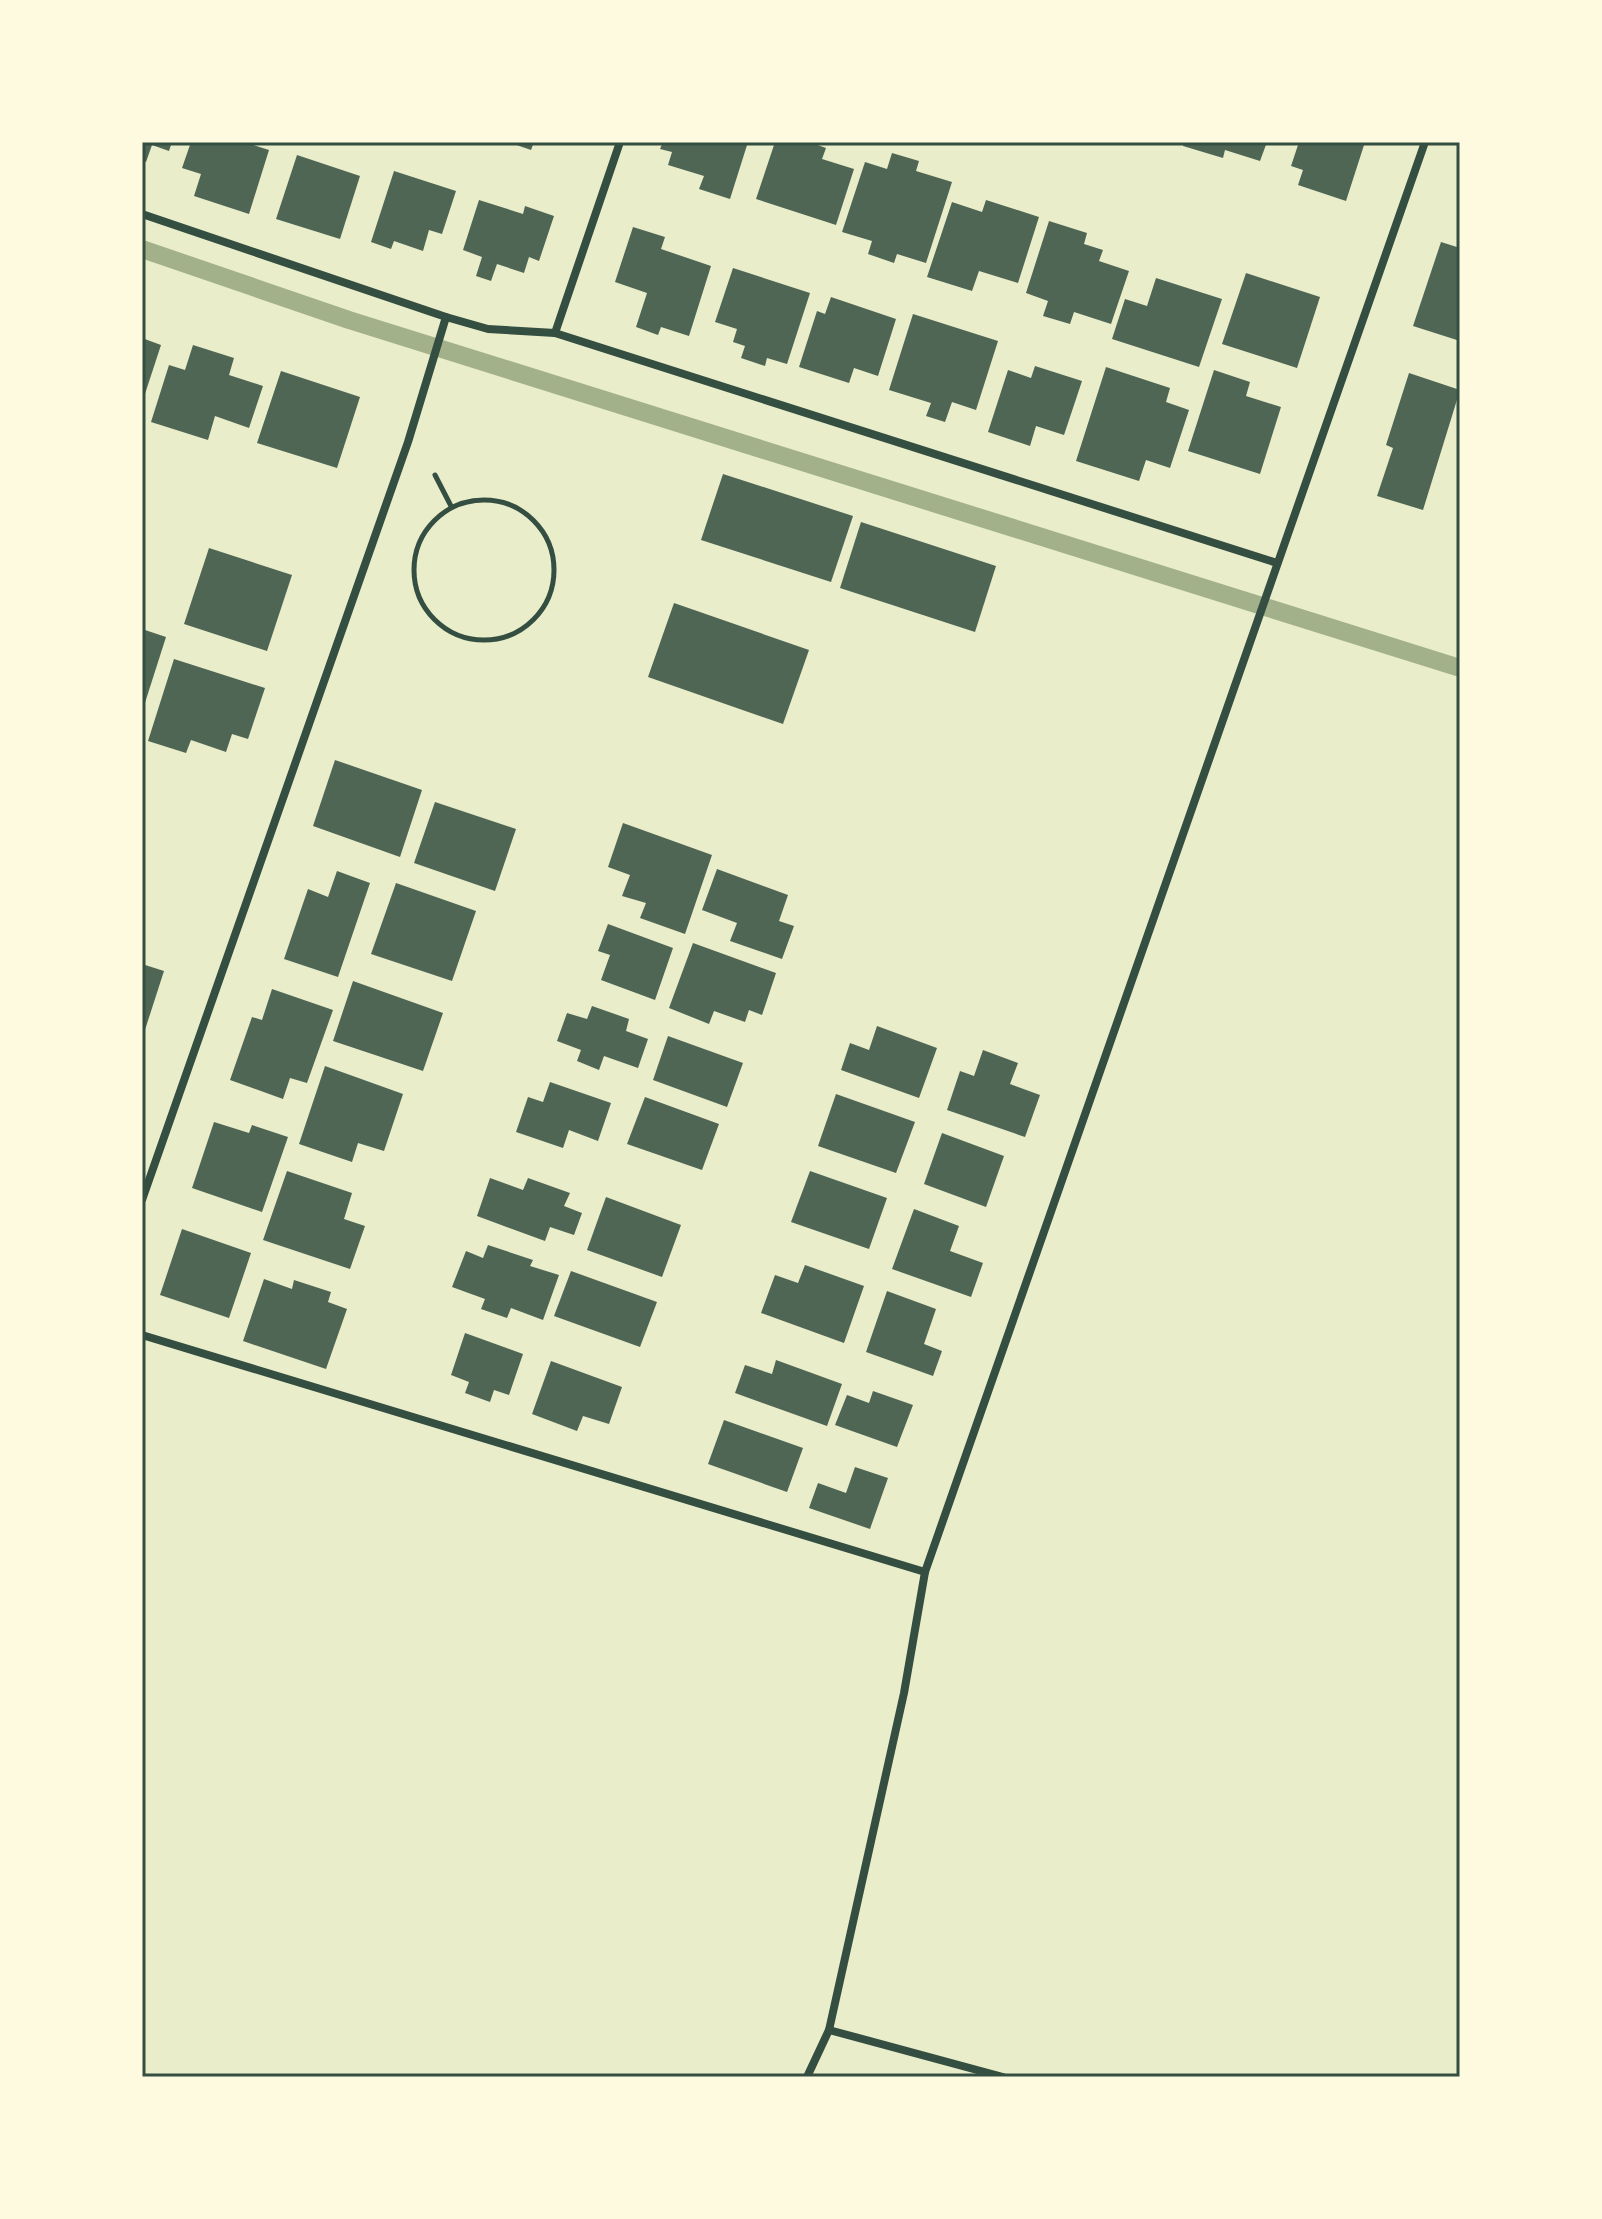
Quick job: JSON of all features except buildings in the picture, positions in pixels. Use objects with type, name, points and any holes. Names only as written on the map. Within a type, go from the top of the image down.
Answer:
[{"type":"street","points":[[555,333],[620,142]]},
{"type":"street","points":[[807,2077],[829,2030],[904,1693],[925,1572],[1425,142]]},
{"type":"street","points":[[142,214],[446,317],[488,329],[555,333],[1277,563]]},
{"type":"street","points":[[142,1200],[446,317]]},
{"type":"street","points":[[142,1335],[925,1572]]},
{"type":"street","points":[[829,2030],[1003,2077]]},
{"type":"path","points":[[477,498],[505,502],[529,515],[547,537],[555,564],[552,591],[539,616],[517,633],[490,641],[462,638],[438,625],[421,602],[413,576],[416,549],[429,524],[451,506],[477,498]]},
{"type":"waterway","points":[[142,249],[349,320],[1460,668]]}]
